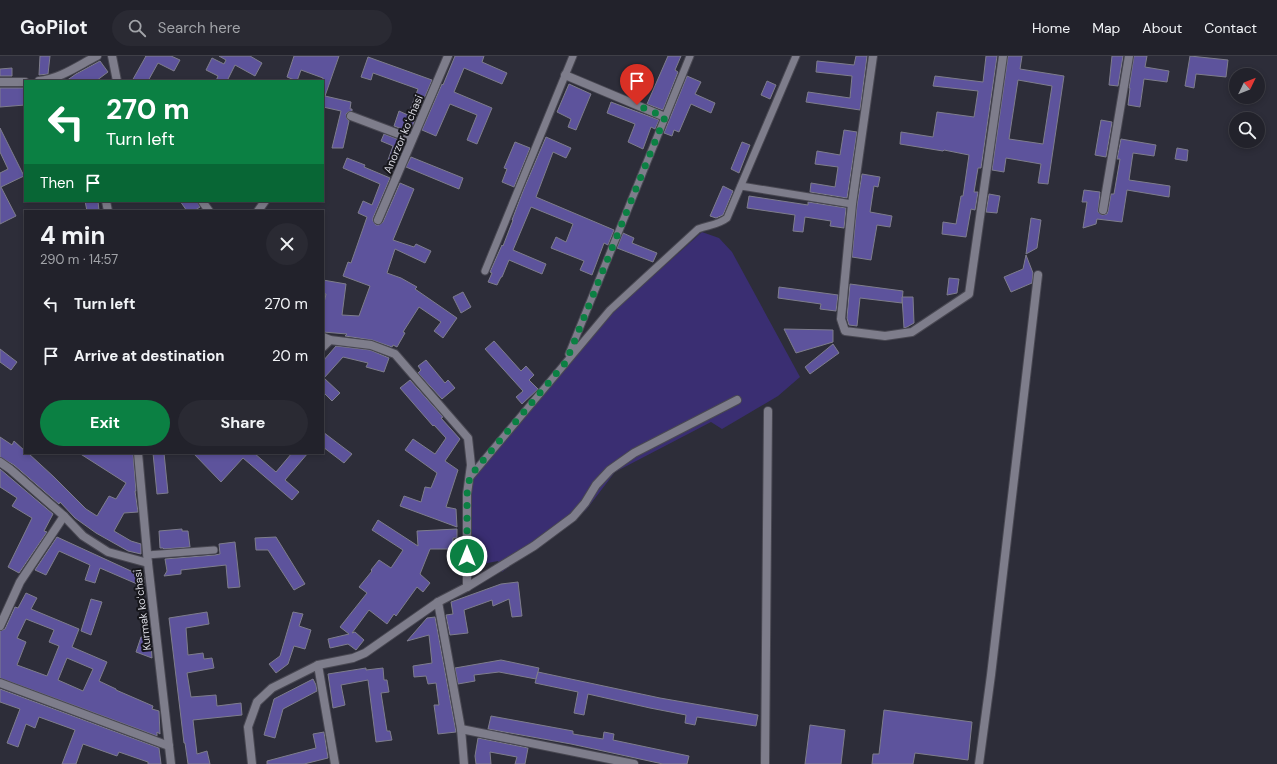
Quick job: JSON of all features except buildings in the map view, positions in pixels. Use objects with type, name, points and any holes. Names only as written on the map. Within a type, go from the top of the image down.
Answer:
[{"type":"street","points":[[47,80],[97,56]]},
{"type":"street","points":[[112,56],[117,80]]},
{"type":"street","name":"Anorzor koʻchasi","points":[[378,220],[448,56]]},
{"type":"street","points":[[873,56],[852,204],[841,319],[845,331],[885,336],[912,332],[969,294],[1003,56]]},
{"type":"street","points":[[1103,210],[1129,56]]},
{"type":"street","points":[[565,75],[665,117]]},
{"type":"street","points":[[0,82],[24,82]]},
{"type":"street","points":[[351,116],[412,140]]},
{"type":"street","points":[[203,202],[209,210]]},
{"type":"street","points":[[978,764],[991,675],[1038,275]]},
{"type":"street","points":[[327,338],[371,344],[395,354],[468,438],[471,465],[467,494],[467,587]]},
{"type":"street","points":[[252,764],[248,727],[257,702],[272,688],[318,665],[365,654],[438,602],[467,587],[534,546],[574,517],[596,485],[610,470],[634,453],[737,400]]},
{"type":"street","points":[[765,764],[768,411]]},
{"type":"street","name":"Kurmak koʻchasi","points":[[138,454],[147,559],[171,764]]},
{"type":"street","points":[[0,462],[64,516],[83,536],[108,552],[147,559]]},
{"type":"street","points":[[0,626],[20,582],[64,516]]},
{"type":"street","points":[[438,602],[460,729],[464,764]]},
{"type":"street","points":[[318,665],[335,764]]},
{"type":"street","points":[[0,683],[169,746]]},
{"type":"street","points":[[460,729],[634,764]]},
{"type":"lane","points":[[485,271],[573,56]]},
{"type":"lane","points":[[566,362],[690,56]]},
{"type":"lane","points":[[470,476],[610,310],[698,229],[710,224],[720,224],[727,218],[796,56]]},
{"type":"lane","points":[[741,186],[852,204]]},
{"type":"lane","points":[[147,559],[214,550]]},
{"type":"shaded area","points":[[702,232],[719,238],[732,252],[800,377],[778,396],[722,429],[711,422],[615,472],[586,510],[502,572],[498,561],[467,567],[467,482],[613,312]]},
{"type":"route","points":[[467,556],[467,494],[470,476],[566,362],[665,117],[637,105]]}]
